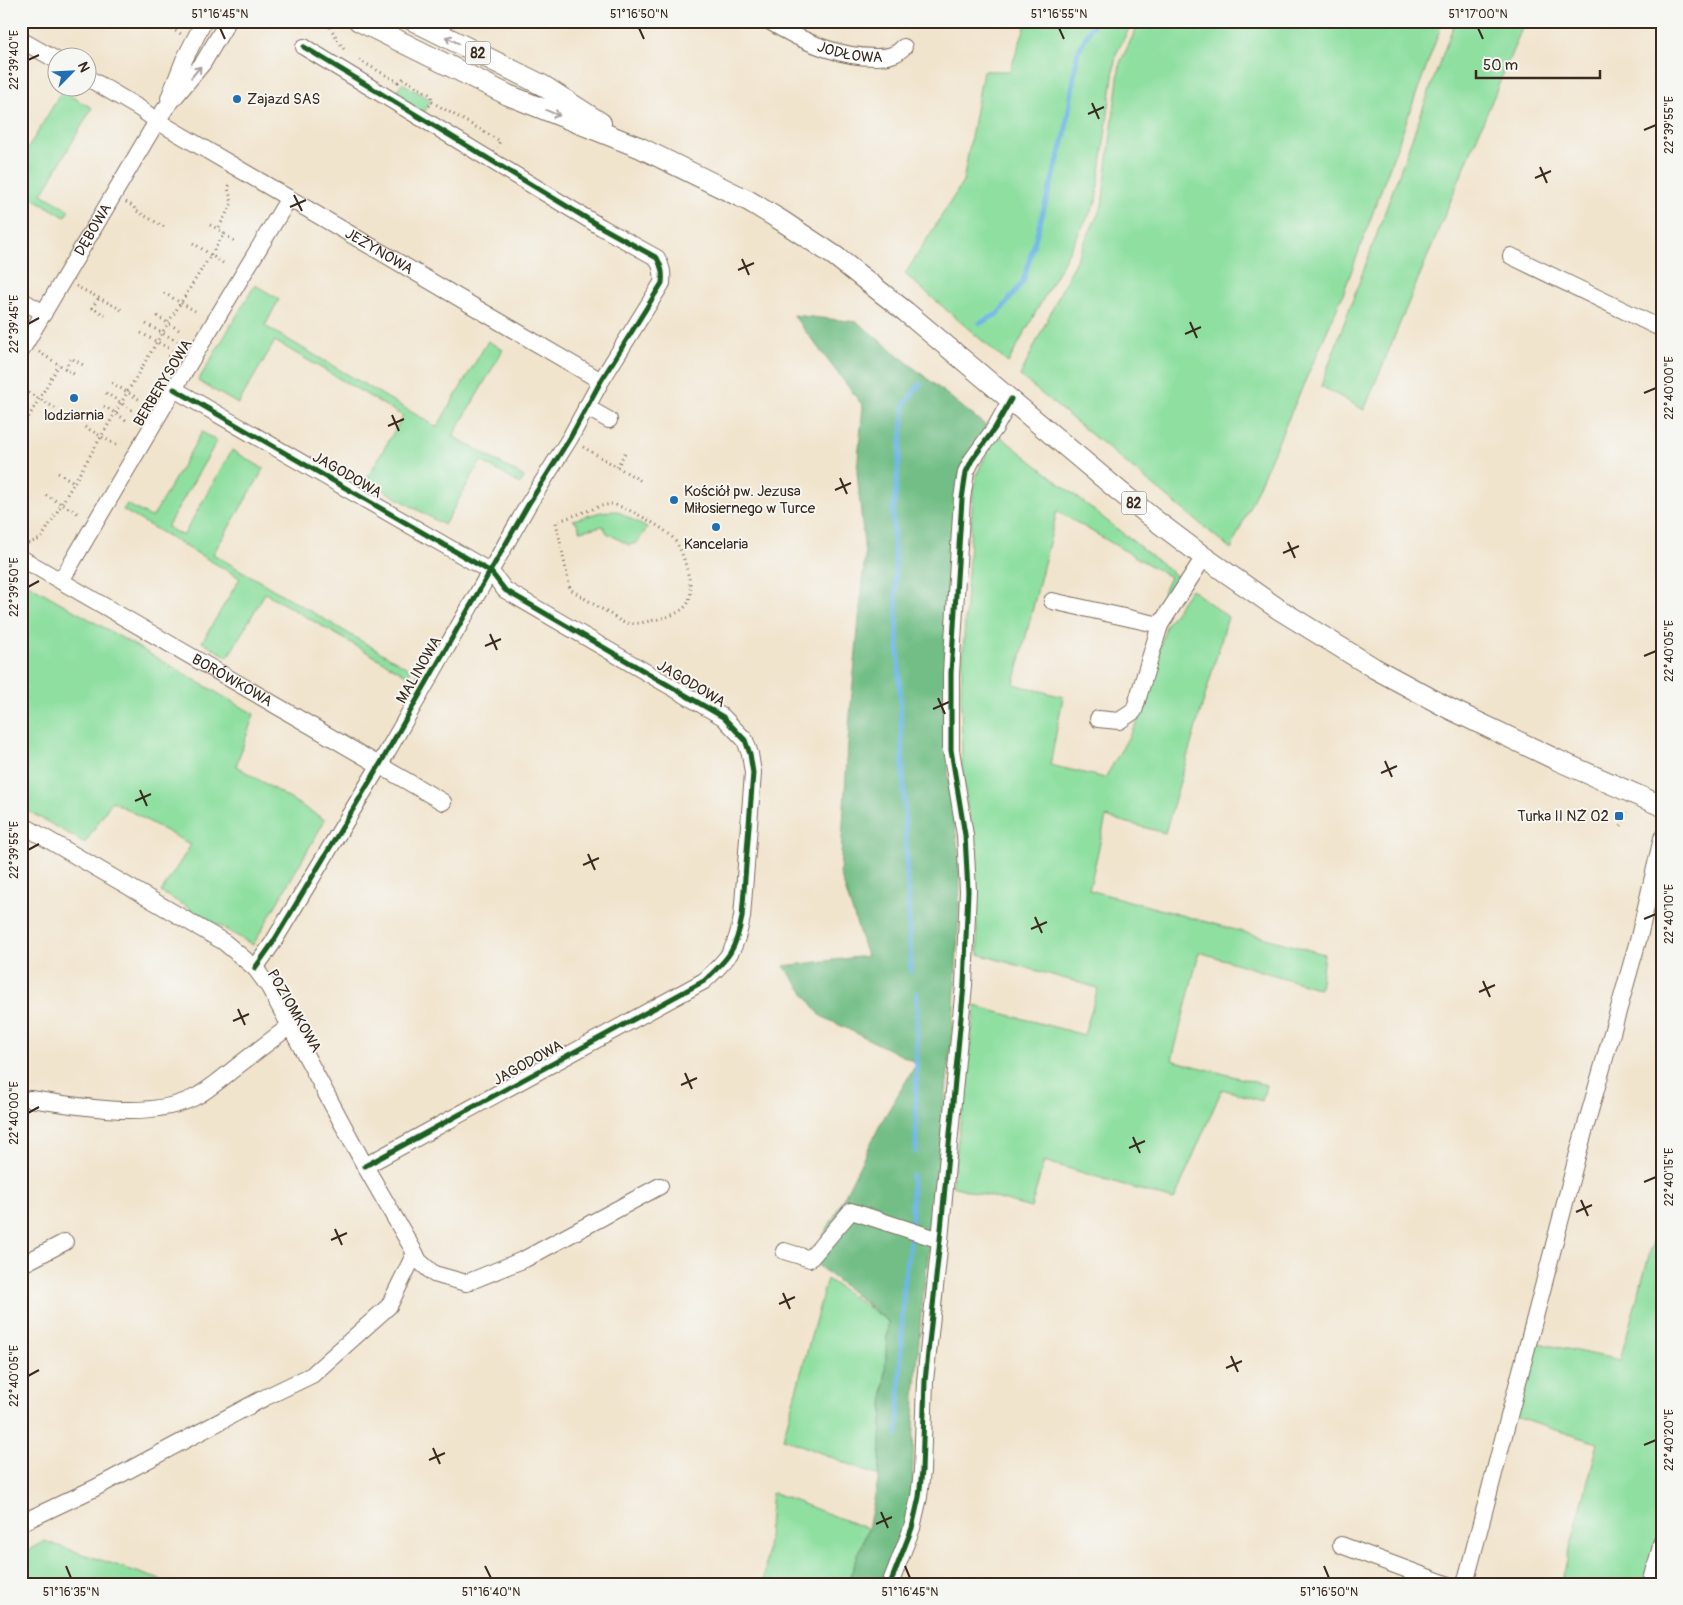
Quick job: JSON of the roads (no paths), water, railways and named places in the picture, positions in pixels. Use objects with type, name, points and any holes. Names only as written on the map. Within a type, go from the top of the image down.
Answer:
[{"type":"main road","name":"82","points":[[359,21],[508,95],[641,148],[749,202],[806,236],[906,312],[1118,491],[1204,557],[1280,610],[1410,688],[1500,734],[1662,806]]},
{"type":"main road","name":"82","points":[[414,21],[542,85],[641,148]]},
{"type":"street","name":"DĘBOWA","points":[[24,347],[161,115],[184,60],[204,21]]},
{"type":"street","name":"DĘBOWA","points":[[161,115],[203,63],[228,21]]},
{"type":"street","name":"JODŁOWA","points":[[778,24],[822,47],[865,57],[882,57],[894,54],[904,47]]},
{"type":"street","points":[[21,40],[48,55]]},
{"type":"street","name":"MALINOWA","points":[[254,968],[272,944],[380,766],[586,407],[662,283],[663,273],[662,266],[657,258],[593,222],[304,47]]},
{"type":"street","name":"JEŻYNOWA","points":[[98,84],[139,108],[161,115],[289,198],[601,382]]},
{"type":"street","name":"BERBERYSOWA","points":[[61,581],[289,198]]},
{"type":"street","points":[[1510,256],[1662,329]]},
{"type":"street","points":[[21,300],[44,313]]},
{"type":"street","name":"JAGODOWA","points":[[174,389],[491,572],[505,590],[723,717],[746,740],[750,754],[753,773],[742,916],[738,938],[730,955],[704,981],[365,1166]]},
{"type":"street","points":[[890,1584],[912,1528],[919,1497],[925,1381],[962,1019],[968,891],[965,835],[951,750],[951,673],[962,499],[966,472],[972,460],[995,428],[1011,399]]},
{"type":"street","points":[[586,407],[609,420]]},
{"type":"street","name":"BORÓWKOWA","points":[[23,551],[61,581],[246,686],[443,802]]},
{"type":"street","points":[[1098,719],[1119,721],[1134,710],[1160,624],[1204,557]]},
{"type":"street","points":[[1052,601],[1160,624]]},
{"type":"street","name":"POZIOMKOWA","points":[[21,824],[224,942],[254,968],[269,987],[414,1253],[419,1261],[434,1274],[466,1283],[525,1259],[660,1186]]},
{"type":"street","points":[[1465,1584],[1577,1157],[1639,937],[1662,838]]},
{"type":"street","points":[[30,1099],[112,1109],[137,1110],[173,1105],[192,1098],[211,1087],[290,1026]]},
{"type":"street","points":[[784,1251],[810,1259],[851,1211],[940,1240]]},
{"type":"street","points":[[21,1265],[65,1242]]},
{"type":"street","points":[[21,1523],[95,1488],[264,1398],[312,1375],[389,1306],[414,1253]]},
{"type":"street","points":[[1651,1584],[1662,1542]]},
{"type":"street","points":[[1341,1545],[1446,1584]]},
{"type":"waterway","points":[[980,323],[998,314],[1023,282],[1065,135],[1078,51],[1095,21]]},
{"type":"waterway","points":[[911,971],[893,515],[905,404],[920,384]]},
{"type":"waterway","points":[[916,1152],[917,993]]},
{"type":"waterway","points":[[912,1176],[912,1223]]},
{"type":"waterway","points":[[898,1435],[904,1280],[911,1238]]},
{"type":"place","name":"Zajazd SAS","points":[[237,99]]},
{"type":"place","name":"lodziarnia","points":[[74,398]]},
{"type":"place","name":"Kościół pw. Jezusa Miłosiernego w Turce","points":[[674,500]]},
{"type":"place","name":"Kancelaria","points":[[716,527]]},
{"type":"place","name":"Turka II NŻ 02","points":[[1619,816]]}]
